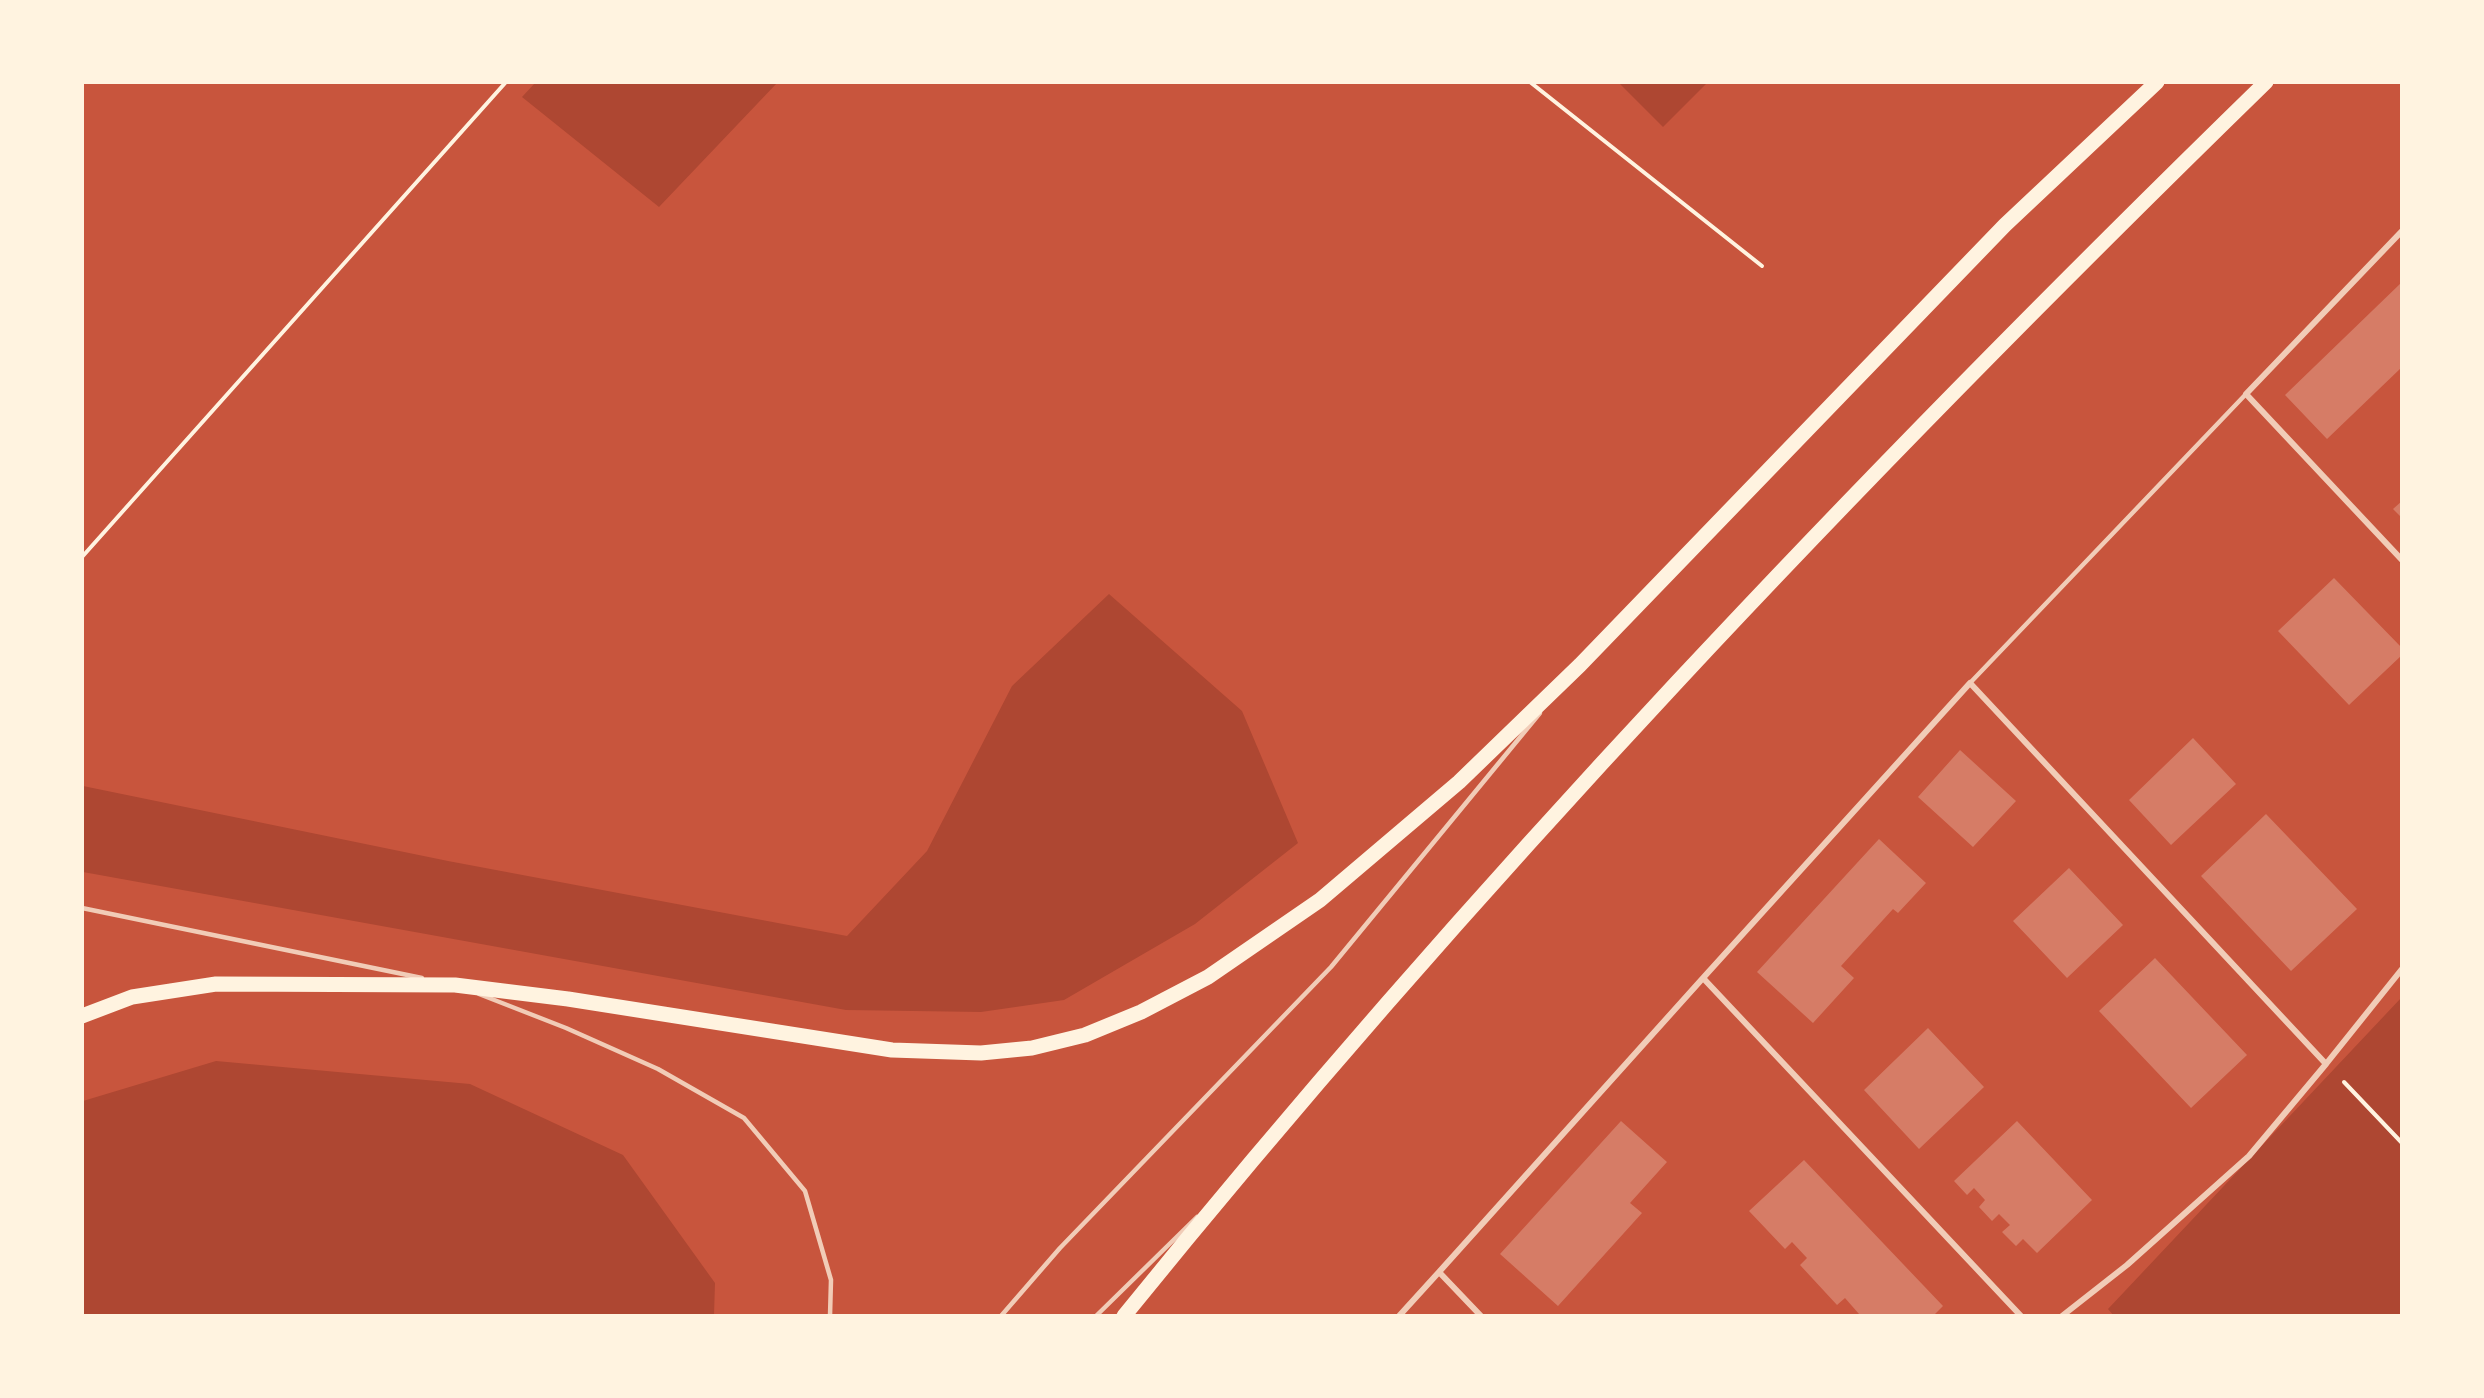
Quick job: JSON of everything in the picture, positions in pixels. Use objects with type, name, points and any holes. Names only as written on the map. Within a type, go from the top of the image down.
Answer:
[{"type":"main road","points":[[82,1016],[132,997],[216,984],[455,985],[568,999],[892,1050],[981,1053],[1032,1048],[1085,1035],[1141,1012],[1208,977],[1320,900],[1459,782],[1580,665],[2006,225],[2157,82]]},
{"type":"main road","points":[[1125,1316],[1234,1180],[1384,1006],[1653,709],[1962,383],[2266,82]]},
{"type":"street","points":[[2402,231],[2246,394],[2402,560]]},
{"type":"street","points":[[1399,1316],[1970,683],[2326,1064]]},
{"type":"street","points":[[2062,1316],[2127,1265],[2249,1156],[2402,969]]},
{"type":"street","points":[[1703,978],[2021,1316]]},
{"type":"street","points":[[1439,1272],[1481,1316]]},
{"type":"lane","points":[[1970,683],[2246,394]]},
{"type":"lane","points":[[1001,1316],[1060,1248],[1330,967],[1580,665]]},
{"type":"lane","points":[[82,908],[455,985],[566,1028],[658,1069],[744,1118],[805,1191],[831,1280],[830,1316]]},
{"type":"lane","points":[[1096,1316],[1234,1180]]},
{"type":"path","points":[[82,557],[506,82]]},
{"type":"path","points":[[1530,82],[1762,266]]},
{"type":"path","points":[[2326,1064],[2402,1143]]},
{"type":"shaded area","points":[[1619,82],[1707,83],[1663,127]]},
{"type":"shaded area","points":[[535,83],[777,83],[659,207],[522,97]]},
{"type":"shaded area","points":[[1109,594],[1242,711],[1298,843],[1195,924],[1064,1000],[981,1012],[846,1010],[83,872],[83,786],[448,861],[847,936],[927,851],[1012,686]]},
{"type":"shaded area","points":[[2401,998],[2401,1315],[2114,1316],[2108,1309]]},
{"type":"shaded area","points":[[216,1061],[470,1084],[623,1155],[715,1283],[714,1315],[83,1315],[83,1101]]},
{"type":"building","points":[[2402,282],[2402,367],[2327,439],[2285,395]]},
{"type":"building","points":[[2402,501],[2402,518],[2393,509]]},
{"type":"building","points":[[2334,578],[2402,648],[2402,655],[2349,705],[2278,631]]},
{"type":"building","points":[[2193,738],[2236,784],[2171,845],[2129,800]]},
{"type":"building","points":[[1960,750],[2016,801],[1973,847],[1918,797]]},
{"type":"building","points":[[2266,814],[2357,909],[2291,971],[2201,876]]},
{"type":"building","points":[[1879,839],[1926,883],[1898,913],[1893,909],[1841,966],[1854,978],[1813,1023],[1757,972]]},
{"type":"building","points":[[2069,868],[2123,925],[2067,978],[2013,921]]},
{"type":"building","points":[[2155,958],[2247,1055],[2191,1108],[2099,1011]]},
{"type":"building","points":[[1928,1028],[1984,1087],[1919,1149],[1864,1090]]},
{"type":"building","points":[[1621,1121],[1667,1162],[1630,1203],[1642,1213],[1558,1306],[1500,1254]]},
{"type":"building","points":[[2017,1121],[2092,1200],[2037,1253],[2023,1239],[2016,1246],[2002,1232],[2010,1225],[1999,1214],[1992,1221],[1979,1207],[1985,1200],[1974,1188],[1967,1195],[1954,1181]]},
{"type":"building","points":[[1804,1160],[1943,1306],[1933,1316],[1857,1316],[1859,1314],[1845,1298],[1837,1305],[1800,1265],[1807,1258],[1792,1242],[1785,1249],[1749,1211]]}]
